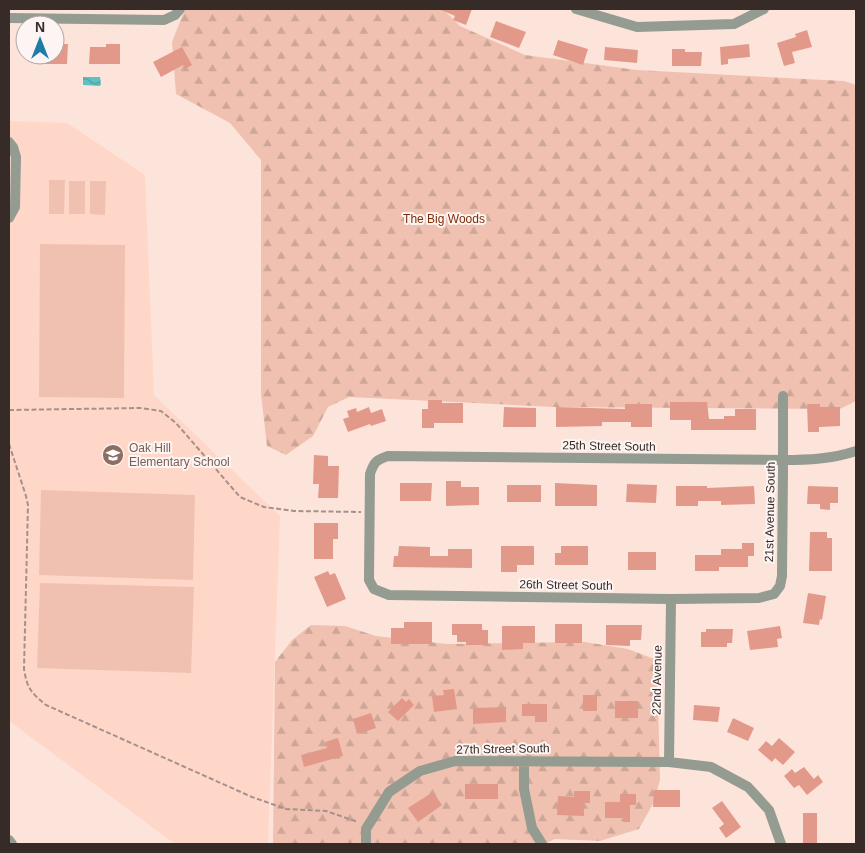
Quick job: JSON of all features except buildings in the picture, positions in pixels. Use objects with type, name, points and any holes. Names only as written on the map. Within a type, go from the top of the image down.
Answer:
[{"type":"street","points":[[9,18],[164,20],[176,15],[180,9]]},
{"type":"street","points":[[576,9],[637,27],[734,24],[764,9]]},
{"type":"street","points":[[9,142],[13,146],[16,157],[15,207],[9,218]]},
{"type":"street","name":"21st Avenue South","points":[[743,599],[759,598],[774,594],[780,586],[782,576],[782,396]]},
{"type":"street","name":"25th Street South","points":[[389,595],[374,589],[369,580],[370,474],[374,463],[381,458],[388,456],[782,460],[822,459],[842,456],[856,451]]},
{"type":"street","name":"26th Street South","points":[[389,595],[743,599]]},
{"type":"street","name":"22nd Avenue","points":[[669,762],[671,599]]},
{"type":"street","name":"27th Street South","points":[[366,829],[389,792],[420,771],[455,761],[669,762]]},
{"type":"street","points":[[524,761],[524,790],[532,828],[542,844]]},
{"type":"street","points":[[669,762],[711,767],[748,787],[770,810],[781,844]]},
{"type":"street","points":[[366,829],[366,844]]},
{"type":"street","points":[[9,840],[12,844]]},
{"type":"path","points":[[9,410],[140,408],[161,410],[176,423],[240,497],[264,507],[294,511],[361,512]]},
{"type":"path","points":[[9,444],[28,505],[24,669],[26,683],[33,695],[46,704],[252,797],[286,809],[326,812],[359,822],[366,829]]},
{"type":"shaded area","name":"Oak Hill Elementary School","points":[[9,121],[67,123],[145,175],[154,395],[280,516],[268,844],[175,844],[9,721]]},
{"type":"green space","name":"The Big Woods","points":[[185,9],[443,9],[460,26],[525,55],[637,70],[844,81],[856,85],[856,401],[840,409],[554,407],[349,397],[328,407],[313,436],[286,455],[267,446],[261,394],[261,160],[230,123],[176,94],[172,42]]},
{"type":"green space","points":[[49,180],[65,180],[64,214],[49,214]]},
{"type":"green space","points":[[69,181],[85,181],[85,214],[69,214]]},
{"type":"green space","points":[[90,181],[106,181],[105,215],[90,214]]},
{"type":"green space","points":[[40,244],[125,245],[124,398],[39,397]]},
{"type":"green space","points":[[41,490],[195,495],[193,580],[39,575]]},
{"type":"green space","points":[[40,583],[194,587],[191,673],[37,668]]},
{"type":"green space","points":[[311,625],[345,626],[376,636],[447,644],[585,642],[628,649],[657,660],[660,780],[654,802],[639,829],[600,841],[555,839],[545,844],[273,844],[275,662],[292,640]]},
{"type":"water","points":[[83,77],[100,77],[101,84],[100,86],[83,85]]},
{"type":"place","name":"Oak Hill Elementary School","points":[[113,455]]}]
